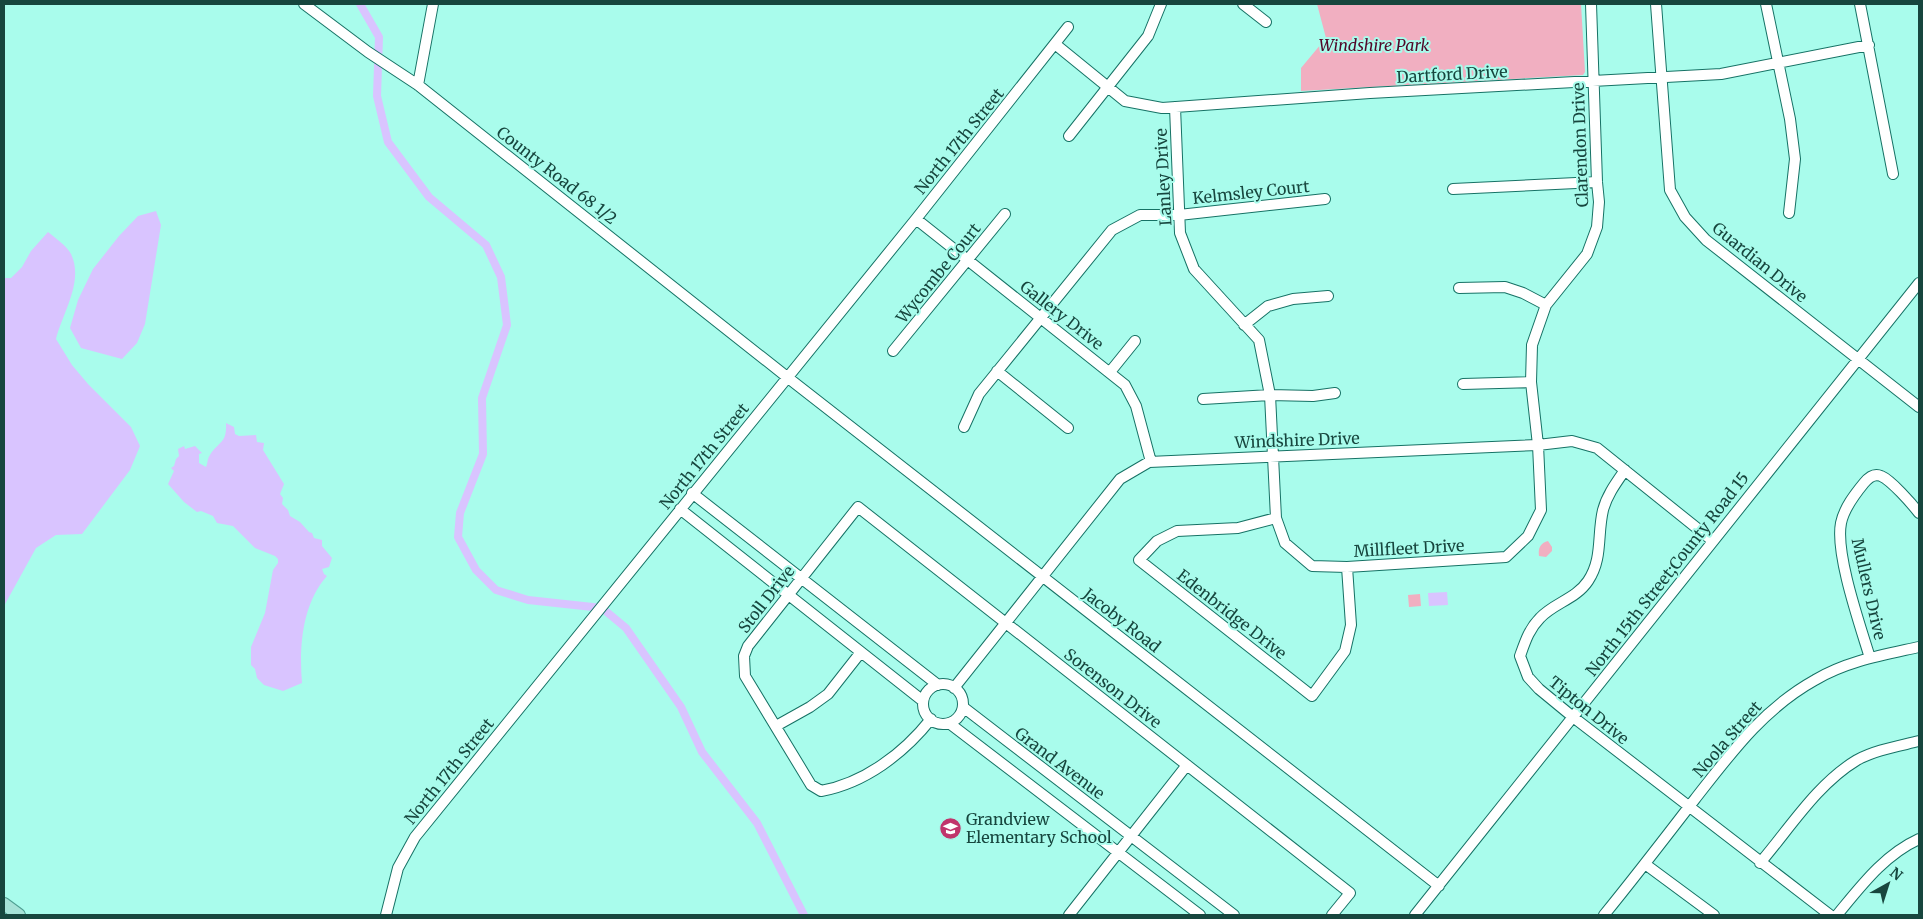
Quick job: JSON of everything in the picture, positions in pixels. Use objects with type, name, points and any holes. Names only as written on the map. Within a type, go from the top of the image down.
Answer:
[{"type":"main road","points":[[4,904],[19,915]]},
{"type":"street","name":"County Road 68 1/2","points":[[304,4],[368,52],[418,85],[787,378]]},
{"type":"street","points":[[418,85],[433,4]]},
{"type":"street","points":[[1069,136],[1148,36],[1161,4]]},
{"type":"street","points":[[1243,4],[1266,22]]},
{"type":"street","name":"Clarendon Drive","points":[[1538,445],[1531,382],[1532,345],[1546,305],[1587,254],[1597,227],[1599,202],[1591,4]]},
{"type":"street","name":"Guardian Drive","points":[[1656,4],[1660,78],[1670,190],[1685,217],[1706,240],[1919,407]]},
{"type":"street","points":[[1766,4],[1790,119],[1795,159],[1789,213]]},
{"type":"street","points":[[1860,4],[1893,174]]},
{"type":"street","name":"North 17th Street","points":[[386,915],[398,868],[415,837],[916,219],[1068,27]]},
{"type":"street","name":"Dartford Drive","points":[[1055,44],[1124,101],[1162,108],[1370,93],[1721,74],[1868,45]]},
{"type":"street","name":"Lanley Drive","points":[[1175,107],[1180,233],[1194,270],[1259,340],[1270,395],[1274,456]]},
{"type":"street","points":[[1453,189],[1597,182]]},
{"type":"street","name":"Kelmsley Court","points":[[964,426],[979,394],[1112,230],[1140,215],[1179,215],[1325,199]]},
{"type":"street","name":"Wycombe Court","points":[[893,351],[1005,214]]},
{"type":"street","name":"Gallery Drive","points":[[916,219],[1125,385],[1136,406],[1152,462]]},
{"type":"street","name":"North 15th Street;County Road 15","points":[[1415,915],[1919,283]]},
{"type":"street","points":[[1458,288],[1506,287],[1523,293],[1546,305]]},
{"type":"street","points":[[1244,325],[1268,306],[1293,299],[1328,296]]},
{"type":"street","points":[[1110,372],[1135,341]]},
{"type":"street","points":[[997,371],[1068,428]]},
{"type":"street","name":"Jacoby Road","points":[[787,378],[1439,886]]},
{"type":"street","points":[[1463,384],[1531,382]]},
{"type":"street","points":[[1203,399],[1270,395],[1313,396],[1335,393]]},
{"type":"street","name":"Windshire Drive","points":[[954,688],[1120,480],[1152,462],[1538,445],[1572,441],[1596,448],[1713,541]]},
{"type":"street","name":"Millfleet Drive","points":[[1274,456],[1276,518],[1286,543],[1312,566],[1347,567],[1506,558],[1528,536],[1541,510],[1538,445]]},
{"type":"street","name":"Tipton Drive","points":[[1626,470],[1610,491],[1603,510],[1600,529],[1600,550],[1596,566],[1588,581],[1576,595],[1540,618],[1528,633],[1520,656],[1528,677],[1539,690],[1572,717],[1830,915]]},
{"type":"street","name":"Mullers Drive","points":[[1870,658],[1846,571],[1840,536],[1841,522],[1854,496],[1872,476],[1881,476],[1886,479],[1919,513]]},
{"type":"street","points":[[692,494],[938,685]]},
{"type":"street","name":"Stoll Drive","points":[[858,507],[748,646],[743,665],[745,676],[811,785],[821,791],[830,790],[868,774],[894,757],[917,738],[931,719]]},
{"type":"street","name":"Sorenson Drive","points":[[858,507],[1350,893],[1332,915]]},
{"type":"street","points":[[680,509],[923,701]]},
{"type":"street","name":"Edenbridge Drive","points":[[1276,518],[1238,528],[1178,531],[1157,541],[1139,560],[1312,696],[1345,651],[1351,625],[1347,567]]},
{"type":"street","name":"Noola Street","points":[[1604,915],[1731,752],[1768,712],[1816,678],[1846,665],[1919,647]]},
{"type":"street","points":[[776,726],[810,707],[828,694],[860,652]]},
{"type":"street","points":[[944,684],[954,688],[961,694],[963,707],[957,718],[949,723],[939,723],[931,719],[925,712],[923,701],[927,693],[938,685],[944,684]]},
{"type":"street","name":"Grand Avenue","points":[[963,707],[1234,915]]},
{"type":"street","points":[[949,723],[1200,915]]},
{"type":"street","points":[[1760,863],[1821,790],[1857,760],[1874,753],[1919,741]]},
{"type":"street","points":[[1069,915],[1187,765]]},
{"type":"street","points":[[1837,915],[1871,874],[1906,846],[1919,839]]},
{"type":"street","points":[[1645,864],[1714,915]]},
{"type":"green space","name":"Windshire Park","points":[[1317,4],[1581,4],[1585,72],[1583,75],[1301,91],[1301,68],[1326,38]]},
{"type":"green space","points":[[1548,541],[1552,551],[1546,557],[1539,556],[1540,547]]},
{"type":"green space","points":[[1420,594],[1421,606],[1409,607],[1408,595]]},
{"type":"shaded area","points":[[156,211],[161,225],[145,324],[137,343],[122,359],[81,348],[70,328],[78,300],[93,269],[119,236],[138,216]]},
{"type":"shaded area","points":[[48,232],[64,245],[71,254],[75,275],[74,286],[56,339],[72,365],[88,384],[131,427],[140,446],[130,470],[82,534],[56,535],[36,548],[4,606],[4,278],[11,278],[22,267],[31,251]]},
{"type":"shaded area","points":[[226,423],[234,427],[235,434],[239,436],[256,435],[257,442],[264,443],[263,450],[284,484],[280,494],[283,498],[282,504],[288,510],[290,516],[312,533],[314,538],[322,540],[322,546],[332,558],[329,567],[322,569],[327,576],[312,599],[307,613],[301,655],[302,683],[283,691],[264,685],[257,678],[255,669],[251,665],[251,647],[265,613],[273,570],[278,563],[278,559],[255,548],[233,526],[217,523],[213,516],[201,511],[197,512],[184,502],[168,484],[174,471],[171,468],[179,456],[178,449],[184,446],[185,449],[195,446],[202,453],[199,454],[199,463],[206,467],[209,456],[224,439]]},
{"type":"shaded area","points":[[1447,592],[1448,605],[1429,606],[1428,593]]},
{"type":"waterway","points":[[360,4],[379,37],[377,96],[388,142],[429,197],[486,245],[501,277],[507,325],[482,398],[483,454],[460,513],[458,537],[476,570],[496,590],[528,600],[602,608],[626,628],[681,707],[702,752],[757,823],[804,915]]},
{"type":"place","name":"Grandview Elementary School","points":[[950,828]]}]
